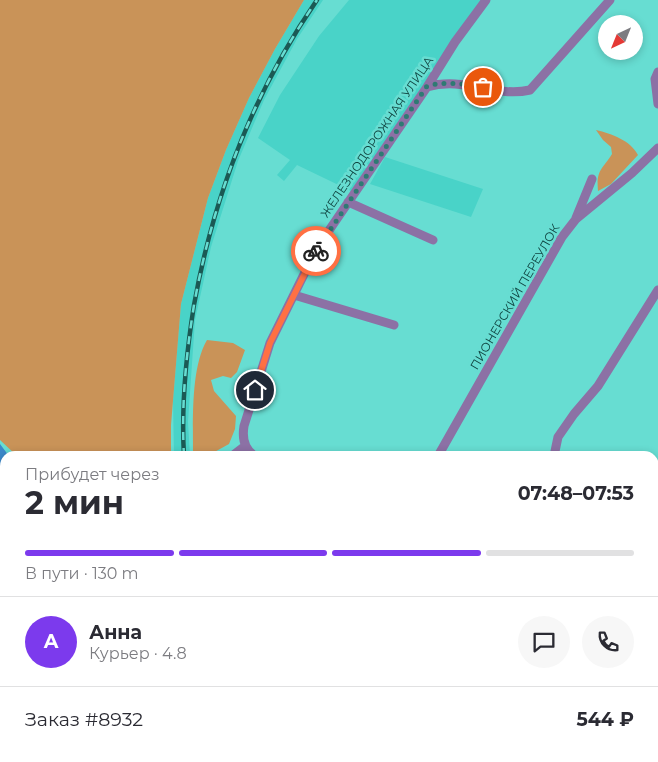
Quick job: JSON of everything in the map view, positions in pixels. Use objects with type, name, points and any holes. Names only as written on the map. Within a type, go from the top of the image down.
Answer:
[{"type":"street","name":"ЖЕЛЕЗНОДОРОЖНАЯ УЛИЦА","points":[[245,446],[243,437],[244,426],[270,343],[317,248],[455,42],[486,0]]},
{"type":"street","points":[[427,86],[441,83],[457,83],[516,94],[530,90],[610,0]]},
{"type":"street","points":[[658,72],[655,79],[658,107]]},
{"type":"street","name":"ПИОНЕРСКИЙ ПЕРЕУЛОК","points":[[441,451],[562,237],[576,219],[658,148]]},
{"type":"street","points":[[576,219],[592,179]]},
{"type":"street","points":[[348,202],[433,240]]},
{"type":"street","points":[[555,451],[558,438],[574,414],[598,386],[658,290]]},
{"type":"street","points":[[294,295],[394,325]]},
{"type":"street","points":[[238,451],[245,446],[250,451]]},
{"type":"shaded area","points":[[0,0],[304,0],[249,98],[226,150],[208,198],[181,304],[171,425],[171,451],[12,451],[0,440]]},
{"type":"shaded area","points":[[304,0],[323,0],[297,39],[264,100],[238,161],[211,247],[195,320],[188,422],[190,451],[174,451],[173,401],[181,304],[208,198],[226,150],[249,98]]},
{"type":"shaded area","points":[[349,0],[482,0],[351,191],[297,165],[284,181],[277,175],[290,160],[258,138],[280,95],[319,36]]},
{"type":"shaded area","points":[[596,130],[625,142],[638,155],[611,184],[598,191],[599,174],[612,154],[611,147]]},
{"type":"shaded area","points":[[385,157],[483,189],[471,217],[370,184]]},
{"type":"shaded area","points":[[207,340],[233,343],[245,350],[237,372],[231,378],[223,376],[211,380],[214,391],[236,416],[235,429],[229,444],[216,451],[193,451],[194,394],[198,364]]},
{"type":"shaded area","points":[[0,444],[5,451],[0,451]]},
{"type":"railway","points":[[184,451],[184,399],[189,343],[202,264],[213,224],[225,184],[255,108],[294,35],[317,0]]},
{"type":"way so far","points":[[316,251],[427,86],[441,83],[457,83],[483,87]]},
{"type":"route","points":[[255,390],[270,343],[316,251]]}]
